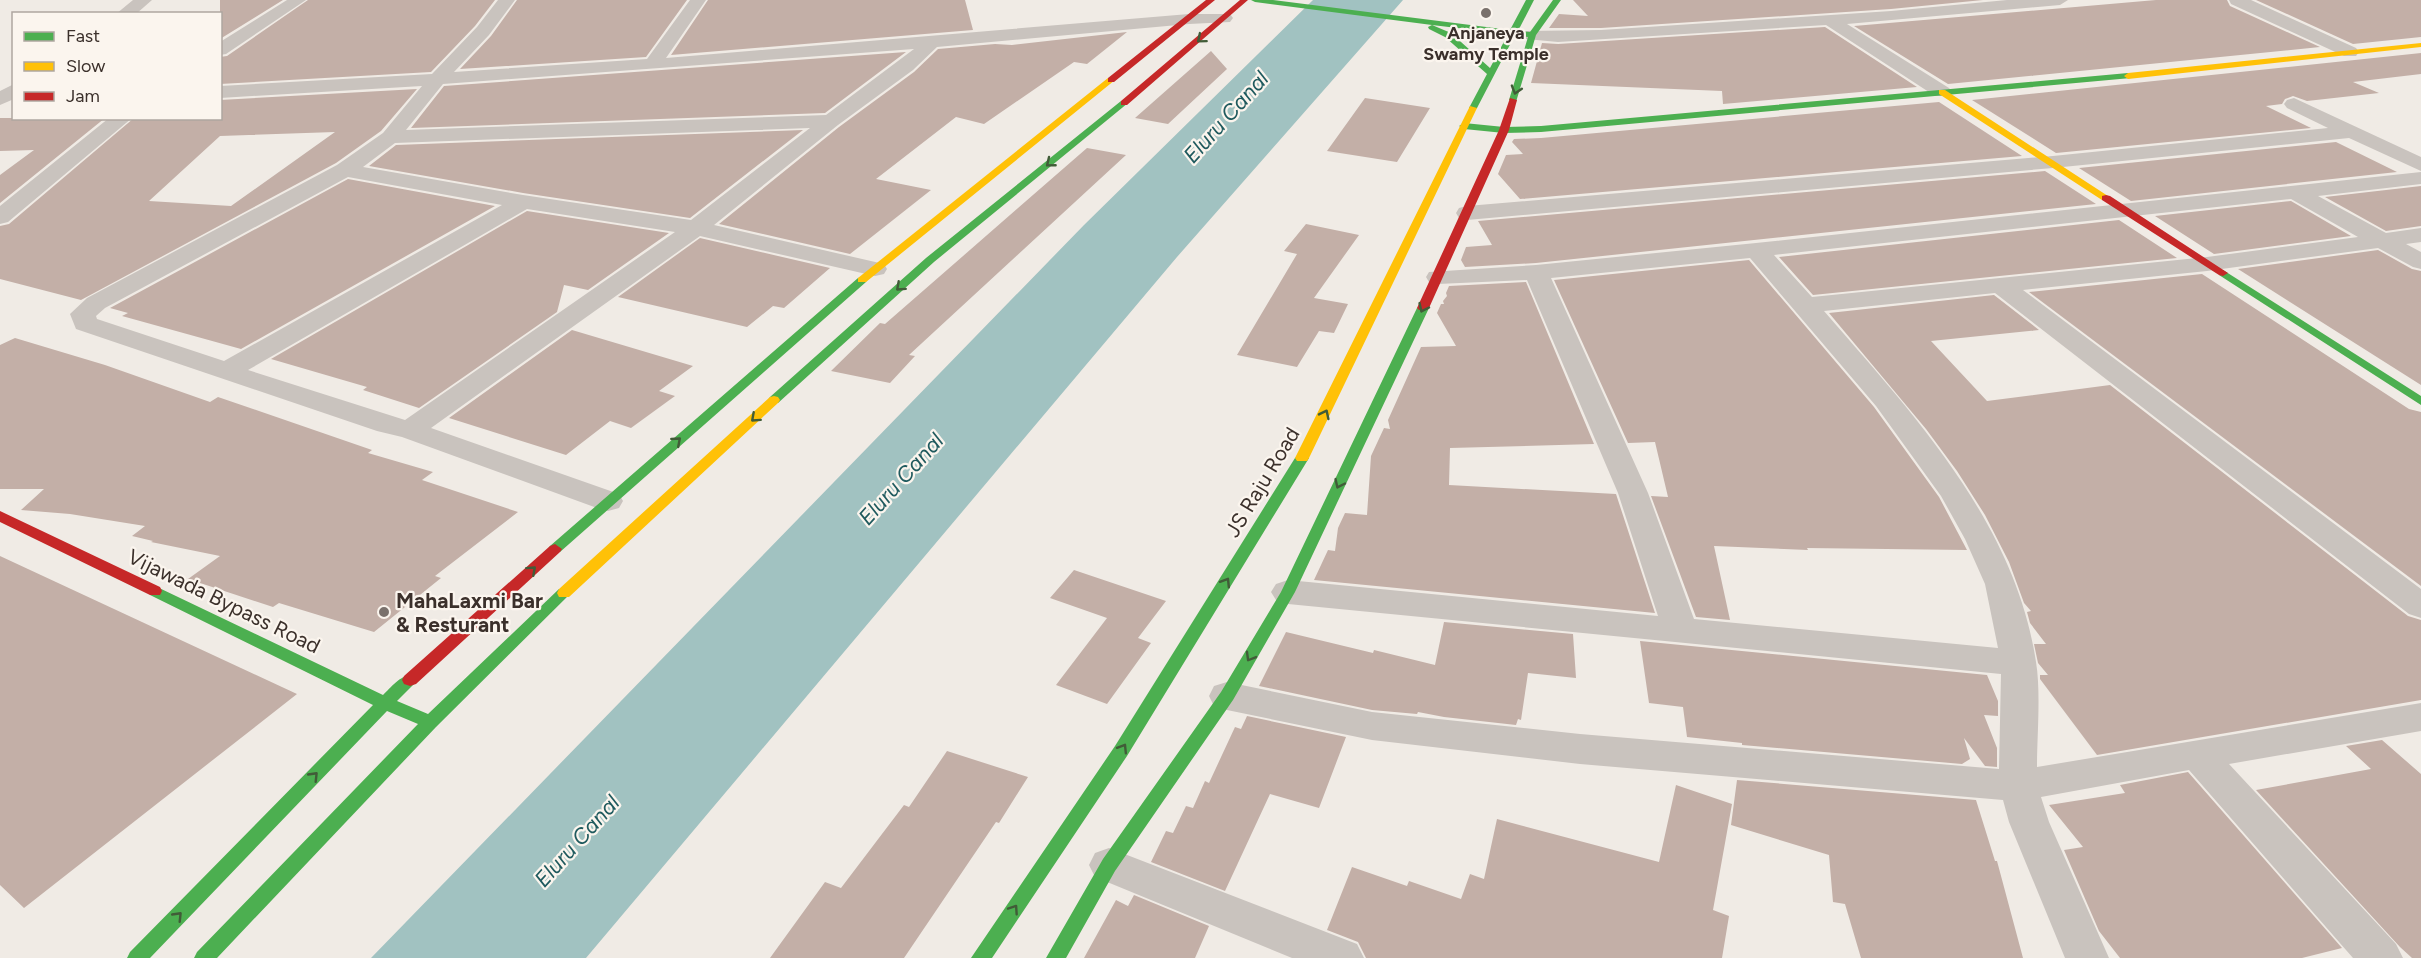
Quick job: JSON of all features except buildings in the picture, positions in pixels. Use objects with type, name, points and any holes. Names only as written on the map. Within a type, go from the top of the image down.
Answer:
[{"type":"main road","points":[[137,958],[385,703],[608,501],[875,269],[1210,0]]},
{"type":"main road","points":[[204,958],[430,722],[720,449],[921,268],[1133,96],[1244,0]]},
{"type":"main road","points":[[1255,0],[1426,23],[1532,34]]},
{"type":"main road","name":"JS Raju Road","points":[[981,958],[1121,751],[1309,447],[1464,126],[1530,0]]},
{"type":"main road","points":[[1056,958],[1109,865],[1227,696],[1288,592],[1438,277],[1504,130],[1532,34],[1557,0]]},
{"type":"main road","points":[[1426,23],[1448,35],[1491,72]]},
{"type":"main road","points":[[1464,126],[1504,130],[1541,129],[2083,81],[2421,45]]},
{"type":"main road","points":[[1942,92],[2421,401]]},
{"type":"main road","name":"Vijawada Bypass Road","points":[[0,516],[385,703],[430,722]]},
{"type":"street","points":[[127,12],[144,0]]},
{"type":"street","points":[[222,49],[298,0]]},
{"type":"street","points":[[507,0],[483,31],[438,78],[390,137],[345,170],[96,303],[83,314],[85,324],[387,425],[410,430],[608,501]]},
{"type":"street","points":[[653,63],[698,0]]},
{"type":"street","points":[[1861,0],[1891,16]]},
{"type":"street","points":[[1532,34],[1558,37],[1601,35],[1891,16],[2060,0]]},
{"type":"street","points":[[2237,0],[2350,52]]},
{"type":"street","points":[[222,92],[745,59],[1189,19],[1224,18]]},
{"type":"street","points":[[1829,20],[1942,92]]},
{"type":"street","points":[[410,430],[696,228],[831,121],[906,66],[930,44]]},
{"type":"street","points":[[2294,104],[2421,165]]},
{"type":"street","points":[[0,217],[120,120]]},
{"type":"street","points":[[390,137],[831,121]]},
{"type":"street","points":[[1467,213],[2053,162],[2352,132]]},
{"type":"street","points":[[345,170],[523,202],[696,228],[875,269]]},
{"type":"street","points":[[1438,277],[1536,272],[1756,250],[2421,178]]},
{"type":"street","points":[[2293,191],[2421,262]]},
{"type":"street","points":[[228,370],[523,202]]},
{"type":"street","points":[[1806,305],[2207,264],[2421,235]]},
{"type":"street","points":[[1756,250],[1886,400],[1954,493],[1980,539],[2001,584],[2019,663],[2018,786],[2030,822],[2087,958]]},
{"type":"street","points":[[1536,272],[1633,493],[1680,629]]},
{"type":"street","points":[[1999,284],[2421,606]]},
{"type":"street","points":[[1288,592],[2019,663]]},
{"type":"street","points":[[1227,696],[1372,726],[1580,749],[2018,786],[2421,717]]},
{"type":"street","points":[[2197,754],[2380,958]]},
{"type":"street","points":[[1109,865],[1342,958]]},
{"type":"water","name":"Eluru Canal","points":[[1313,0],[1403,0],[1177,257],[586,958],[371,958],[1084,225]]},
{"type":"traffic: fast","points":[[1255,0],[1532,35]]},
{"type":"traffic: fast","points":[[1473,108],[1530,0]]},
{"type":"traffic: fast","points":[[1513,100],[1532,35],[1557,0]]},
{"type":"traffic: fast","points":[[1432,27],[1448,35],[1490,72]]},
{"type":"traffic: fast","points":[[1464,126],[1504,130],[1541,129],[2128,76]]},
{"type":"traffic: fast","points":[[774,400],[930,260],[1124,103]]},
{"type":"traffic: fast","points":[[2223,273],[2421,401]]},
{"type":"traffic: fast","points":[[555,549],[862,280]]},
{"type":"traffic: fast","points":[[1056,958],[1109,865],[1227,696],[1288,592],[1423,308]]},
{"type":"traffic: fast","points":[[981,958],[1121,751],[1302,458]]},
{"type":"traffic: fast","points":[[155,591],[385,703],[430,722]]},
{"type":"traffic: fast","points":[[204,958],[430,722],[564,593]]},
{"type":"traffic: fast","points":[[137,958],[410,680]]},
{"type":"traffic: slow","points":[[2128,76],[2421,45]]},
{"type":"traffic: slow","points":[[862,280],[1111,80]]},
{"type":"traffic: slow","points":[[1942,92],[2106,198]]},
{"type":"traffic: slow","points":[[1302,458],[1473,108]]},
{"type":"traffic: slow","points":[[564,593],[774,400]]},
{"type":"traffic: jam","points":[[1111,80],[1211,0]]},
{"type":"traffic: jam","points":[[1124,103],[1244,0]]},
{"type":"traffic: jam","points":[[1423,308],[1504,130],[1513,100]]},
{"type":"traffic: jam","points":[[2106,198],[2223,273]]},
{"type":"traffic: jam","points":[[0,516],[155,591]]},
{"type":"traffic: jam","points":[[410,680],[555,549]]},
{"type":"place","name":"Anjaneya Swamy Temple","points":[[1486,13]]},
{"type":"place","name":"MahaLaxmi Bar & Resturant","points":[[384,612]]}]
